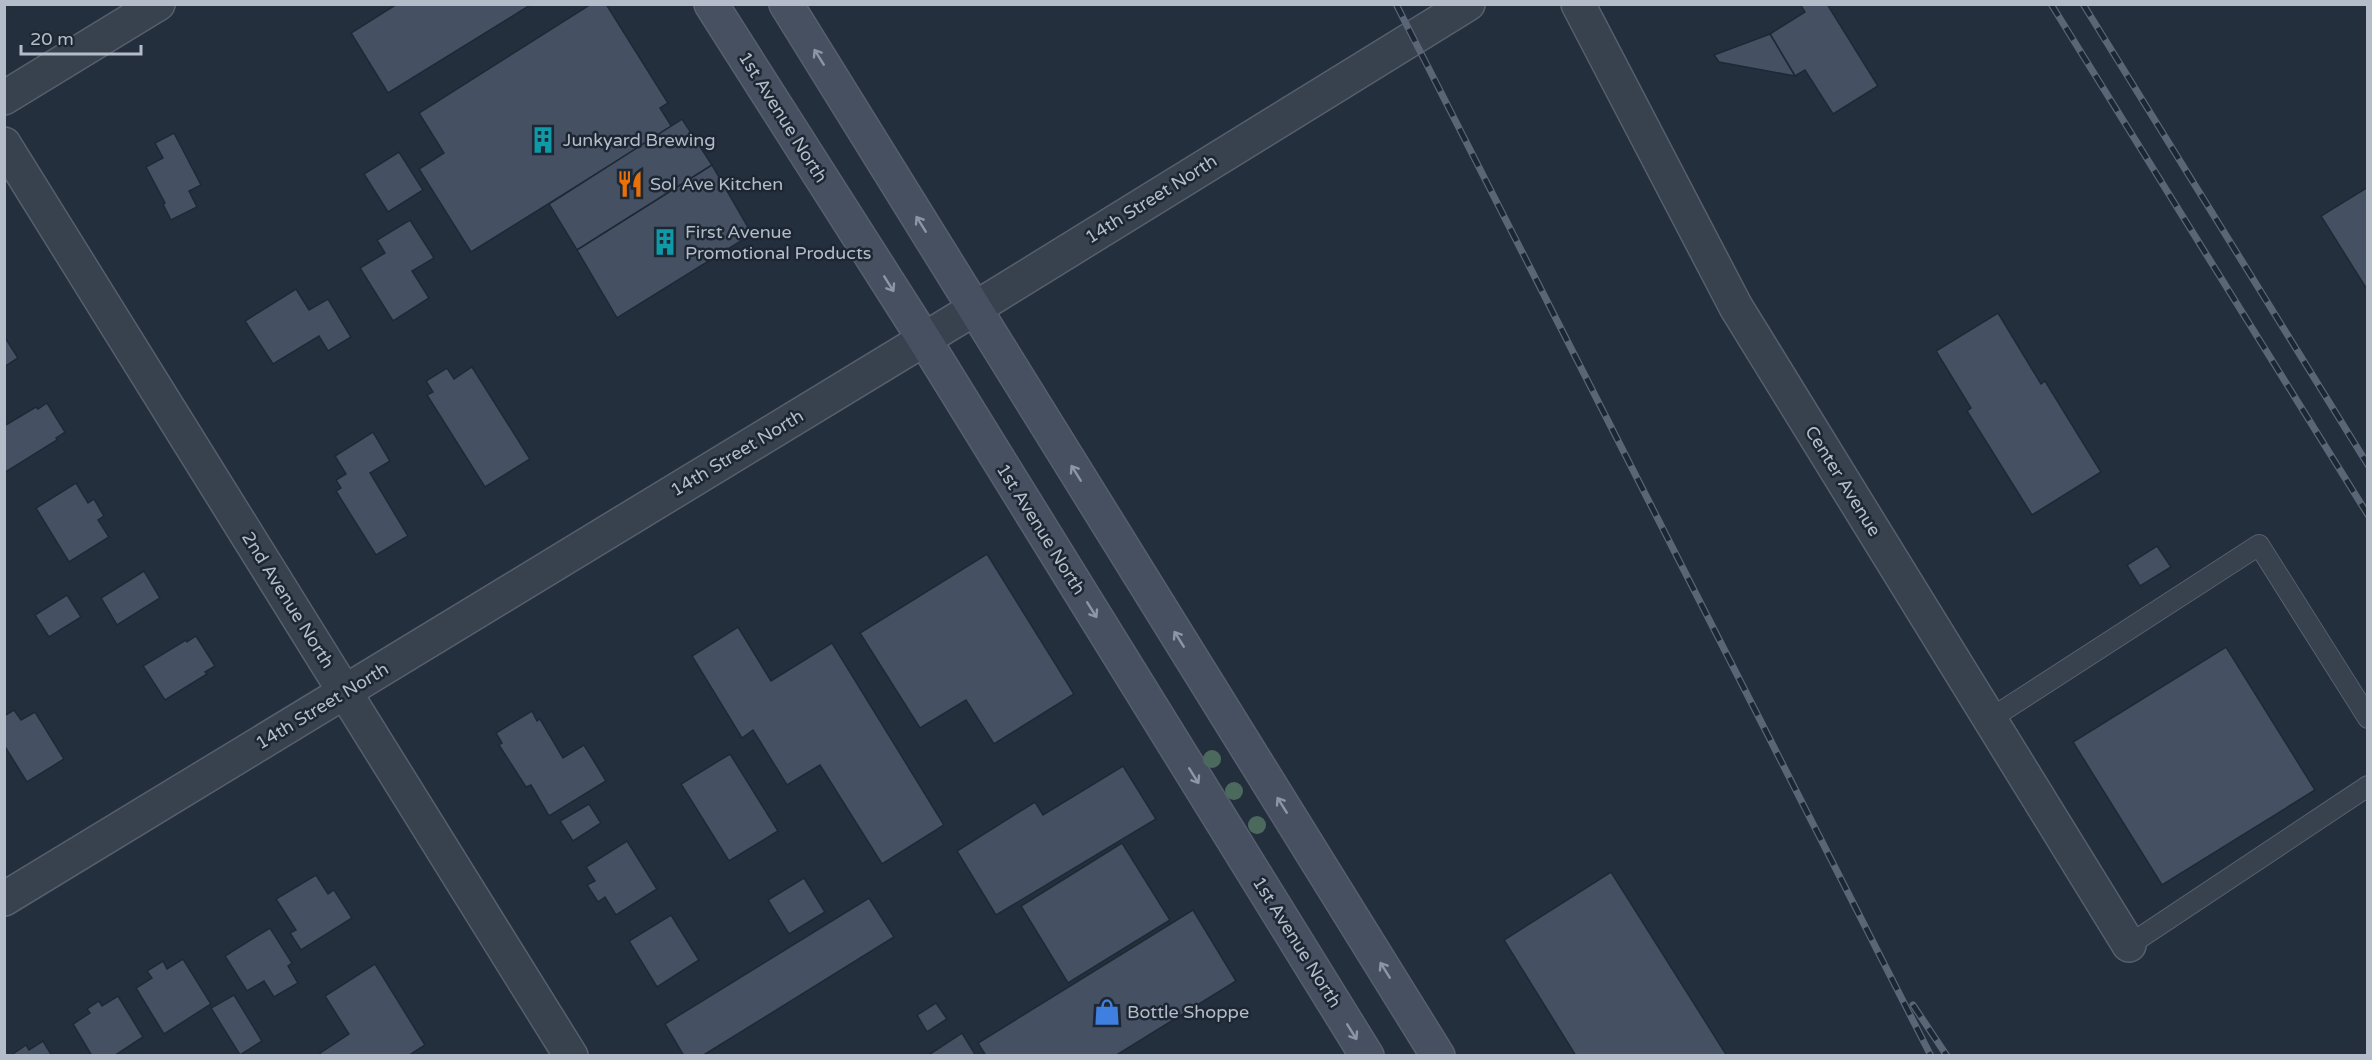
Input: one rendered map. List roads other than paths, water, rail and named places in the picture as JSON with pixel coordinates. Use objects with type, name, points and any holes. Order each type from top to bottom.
[{"type":"main road","name":"1st Avenue North","points":[[711,4],[924,339],[1367,1056]]},
{"type":"main road","points":[[786,4],[1438,1056]]},
{"type":"street","points":[[4,98],[158,4]]},
{"type":"street","name":"14th Street North","points":[[4,899],[974,309],[1468,4]]},
{"type":"street","name":"Center Avenue","points":[[1578,4],[1736,307],[2129,945]]},
{"type":"street","name":"2nd Avenue North","points":[[4,144],[571,1056]]},
{"type":"lane","points":[[1990,719],[2259,545],[2367,718]]},
{"type":"lane","points":[[2129,945],[2367,786]]},
{"type":"railway","points":[[1396,4],[1931,1056]]},
{"type":"railway","points":[[2051,4],[2368,515]]},
{"type":"railway","points":[[2083,4],[2368,465]]},
{"type":"railway","points":[[1913,1005],[1947,1056]]},
{"type":"place","name":"Junkyard Brewing","points":[[543,140]]},
{"type":"place","name":"Sol Ave Kitchen","points":[[630,184]]},
{"type":"place","name":"First Avenue Promotional Products","points":[[665,242]]},
{"type":"place","name":"Bottle Shoppe","points":[[1107,1012]]}]
